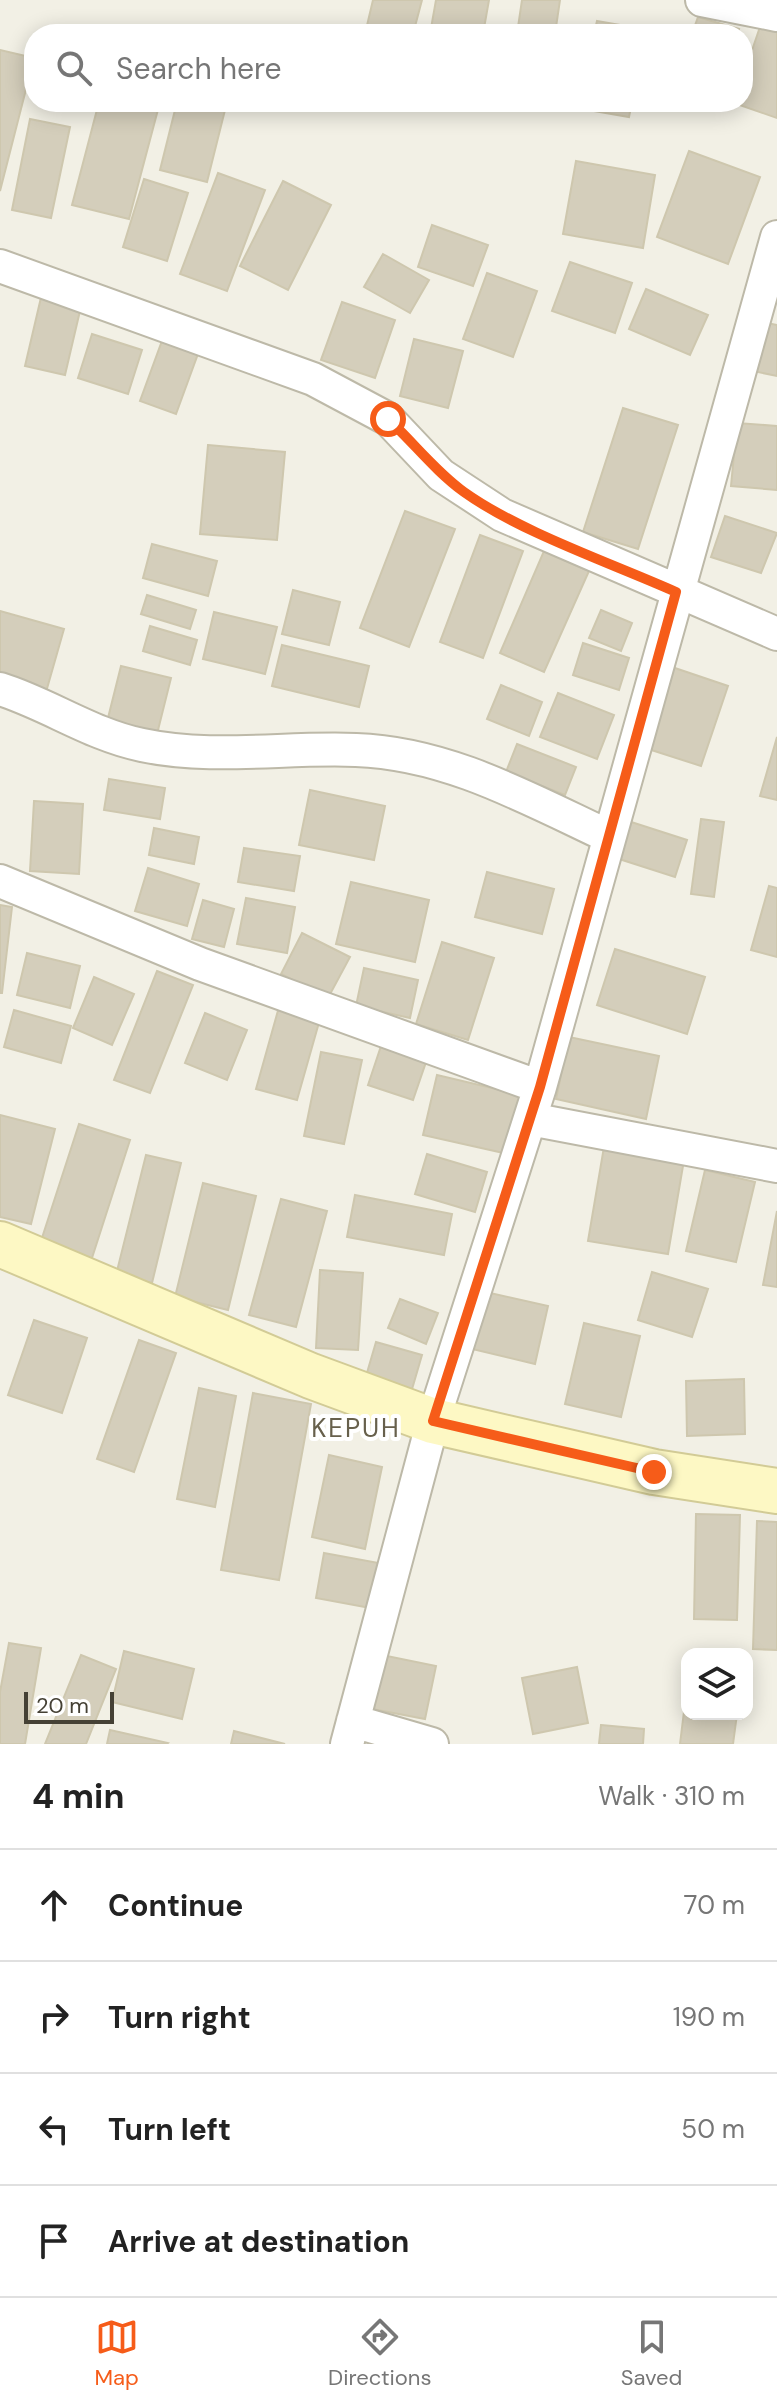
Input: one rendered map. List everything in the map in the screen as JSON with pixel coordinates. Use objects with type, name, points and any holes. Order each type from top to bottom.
[{"type":"street","points":[[702,0],[777,15]]},
{"type":"street","points":[[432,1744],[350,1732],[433,1421],[540,1087],[777,237]]},
{"type":"street","points":[[0,266],[326,385],[388,419],[441,475],[502,515],[777,634]]},
{"type":"street","points":[[0,689],[143,746],[247,752],[356,750],[404,755],[459,768],[608,836]]},
{"type":"street","points":[[0,881],[200,964],[540,1087]]},
{"type":"street","points":[[530,1119],[777,1166]]},
{"type":"street","points":[[0,1244],[311,1376],[433,1421],[654,1472],[777,1491]]},
{"type":"building","points":[[373,0],[422,0],[416,24],[367,24]]},
{"type":"building","points":[[436,0],[489,0],[485,24],[432,24]]},
{"type":"building","points":[[522,0],[560,0],[556,24],[518,24]]},
{"type":"building","points":[[698,17],[722,24],[696,24]]},
{"type":"building","points":[[762,21],[777,26],[777,118],[753,110],[753,48]]},
{"type":"building","points":[[0,50],[24,56],[24,97],[0,191]]},
{"type":"building","points":[[96,112],[157,112],[129,219],[72,205]]},
{"type":"building","points":[[174,112],[224,112],[207,182],[160,170]]},
{"type":"building","points":[[600,112],[630,112],[629,117]]},
{"type":"building","points":[[30,119],[70,127],[51,218],[12,210]]},
{"type":"building","points":[[689,151],[760,177],[728,264],[657,237]]},
{"type":"building","points":[[576,161],[655,175],[643,248],[563,234]]},
{"type":"building","points":[[218,173],[265,190],[227,291],[180,274]]},
{"type":"building","points":[[144,179],[188,193],[167,261],[123,247]]},
{"type":"building","points":[[283,181],[331,205],[288,290],[240,266]]},
{"type":"building","points":[[432,225],[488,245],[473,286],[418,267]]},
{"type":"building","points":[[383,254],[429,280],[410,313],[364,287]]},
{"type":"building","points":[[570,262],[632,283],[615,333],[552,311]]},
{"type":"building","points":[[487,273],[537,291],[513,357],[463,339]]},
{"type":"building","points":[[43,289],[83,298],[65,375],[25,366]]},
{"type":"building","points":[[646,289],[708,315],[690,355],[629,329]]},
{"type":"building","points":[[342,302],[395,320],[375,378],[321,360]]},
{"type":"building","points":[[762,322],[777,325],[777,376],[753,371]]},
{"type":"building","points":[[92,334],[142,350],[128,394],[78,378]]},
{"type":"building","points":[[163,338],[199,351],[176,414],[140,401]]},
{"type":"building","points":[[414,339],[463,351],[448,408],[400,396]]},
{"type":"building","points":[[623,408],[678,425],[638,549],[583,532]]},
{"type":"building","points":[[737,423],[777,426],[777,490],[731,486]]},
{"type":"building","points":[[208,445],[285,452],[277,540],[200,534]]},
{"type":"building","points":[[405,511],[455,529],[409,647],[360,628]]},
{"type":"building","points":[[725,516],[777,533],[761,573],[711,557]]},
{"type":"building","points":[[480,535],[523,551],[483,658],[440,642]]},
{"type":"building","points":[[152,544],[217,561],[208,596],[143,578]]},
{"type":"building","points":[[544,551],[589,571],[544,672],[500,653]]},
{"type":"building","points":[[293,590],[340,602],[329,645],[282,634]]},
{"type":"building","points":[[147,595],[196,610],[190,629],[141,614]]},
{"type":"building","points":[[601,610],[632,623],[621,651],[589,638]]},
{"type":"building","points":[[0,611],[64,629],[46,692],[0,679]]},
{"type":"building","points":[[214,612],[277,627],[265,674],[203,659]]},
{"type":"building","points":[[150,626],[197,640],[190,665],[143,651]]},
{"type":"building","points":[[583,643],[629,658],[619,690],[573,675]]},
{"type":"building","points":[[282,645],[369,666],[359,707],[272,686]]},
{"type":"building","points":[[666,665],[728,686],[701,766],[639,746]]},
{"type":"building","points":[[121,666],[171,678],[155,742],[105,730]]},
{"type":"building","points":[[501,685],[542,702],[529,736],[487,719]]},
{"type":"building","points":[[558,693],[614,715],[597,759],[540,737]]},
{"type":"building","points":[[777,737],[777,800],[760,796]]},
{"type":"building","points":[[517,744],[576,767],[565,795],[506,772]]},
{"type":"building","points":[[109,779],[165,788],[160,819],[104,810]]},
{"type":"building","points":[[310,790],[385,806],[374,860],[299,845]]},
{"type":"building","points":[[34,801],[83,804],[79,874],[30,871]]},
{"type":"building","points":[[701,819],[724,822],[714,897],[691,894]]},
{"type":"building","points":[[625,820],[687,840],[675,877],[613,857]]},
{"type":"building","points":[[154,828],[199,837],[194,864],[149,855]]},
{"type":"building","points":[[244,848],[300,856],[294,891],[238,882]]},
{"type":"building","points":[[148,868],[199,884],[187,926],[135,911]]},
{"type":"building","points":[[487,872],[554,889],[542,934],[475,917]]},
{"type":"building","points":[[351,882],[429,900],[415,962],[336,944]]},
{"type":"building","points":[[769,886],[777,888],[777,957],[751,950]]},
{"type":"building","points":[[246,898],[295,907],[287,953],[237,944]]},
{"type":"building","points":[[203,900],[234,909],[224,947],[192,939]]},
{"type":"building","points":[[0,905],[12,907],[2,993],[0,993]]},
{"type":"building","points":[[302,933],[350,957],[328,998],[281,974]]},
{"type":"building","points":[[442,942],[494,958],[468,1040],[416,1024]]},
{"type":"building","points":[[615,949],[705,977],[687,1034],[597,1005]]},
{"type":"building","points":[[27,953],[80,966],[70,1008],[17,995]]},
{"type":"building","points":[[364,968],[418,980],[410,1018],[356,1006]]},
{"type":"building","points":[[157,971],[193,985],[150,1093],[114,1080]]},
{"type":"building","points":[[94,977],[134,994],[112,1045],[73,1028]]},
{"type":"building","points":[[279,1007],[320,1019],[297,1100],[256,1089]]},
{"type":"building","points":[[14,1010],[71,1026],[61,1063],[4,1047]]},
{"type":"building","points":[[205,1013],[247,1030],[227,1080],[185,1063]]},
{"type":"building","points":[[569,1037],[659,1056],[646,1119],[556,1099]]},
{"type":"building","points":[[381,1046],[426,1062],[413,1100],[368,1085]]},
{"type":"building","points":[[321,1052],[362,1060],[344,1144],[304,1136]]},
{"type":"building","points":[[437,1075],[522,1095],[508,1154],[423,1135]]},
{"type":"building","points":[[0,1115],[55,1129],[31,1224],[0,1217]]},
{"type":"building","points":[[79,1124],[130,1140],[91,1261],[40,1244]]},
{"type":"building","points":[[604,1147],[684,1160],[668,1254],[588,1241]]},
{"type":"building","points":[[427,1154],[487,1172],[475,1212],[415,1194]]},
{"type":"building","points":[[146,1155],[181,1163],[152,1283],[116,1275]]},
{"type":"building","points":[[705,1170],[755,1182],[736,1262],[686,1251]]},
{"type":"building","points":[[203,1183],[256,1196],[228,1310],[175,1297]]},
{"type":"building","points":[[355,1195],[452,1214],[444,1255],[347,1237]]},
{"type":"building","points":[[281,1199],[327,1211],[296,1327],[249,1315]]},
{"type":"building","points":[[777,1211],[777,1287],[763,1285]]},
{"type":"building","points":[[320,1270],[363,1273],[358,1350],[316,1348]]},
{"type":"building","points":[[652,1272],[708,1289],[692,1337],[638,1320]]},
{"type":"building","points":[[477,1290],[548,1306],[535,1364],[464,1347]]},
{"type":"building","points":[[400,1299],[438,1313],[426,1344],[388,1328]]},
{"type":"building","points":[[34,1320],[87,1338],[62,1413],[8,1395]]},
{"type":"building","points":[[584,1323],[640,1336],[621,1417],[565,1404]]},
{"type":"building","points":[[139,1340],[176,1353],[134,1472],[97,1459]]},
{"type":"building","points":[[376,1342],[422,1355],[410,1396],[364,1383]]},
{"type":"building","points":[[744,1379],[745,1434],[687,1436],[686,1381]]},
{"type":"building","points":[[199,1388],[236,1396],[215,1507],[177,1499]]},
{"type":"building","points":[[253,1393],[311,1404],[279,1580],[221,1570]]},
{"type":"building","points":[[329,1455],[382,1467],[365,1549],[312,1537]]},
{"type":"building","points":[[696,1514],[740,1515],[737,1620],[694,1619]]},
{"type":"building","points":[[757,1521],[777,1522],[777,1650],[753,1649]]},
{"type":"building","points":[[324,1553],[384,1564],[376,1609],[316,1598]]},
{"type":"building","points":[[9,1643],[41,1648],[25,1744],[0,1744],[0,1692]]},
{"type":"building","points":[[124,1651],[194,1669],[182,1719],[112,1702]]},
{"type":"building","points":[[377,1654],[436,1666],[425,1719],[367,1708]]},
{"type":"building","points":[[81,1655],[116,1669],[86,1744],[45,1744]]},
{"type":"building","points":[[577,1667],[588,1723],[533,1734],[522,1678]]},
{"type":"building","points":[[683,1720],[736,1720],[733,1744],[680,1744]]},
{"type":"building","points":[[601,1725],[644,1729],[643,1744],[599,1744]]},
{"type":"building","points":[[110,1730],[168,1743],[107,1744]]},
{"type":"building","points":[[234,1731],[285,1744],[231,1744]]},
{"type":"district","name":"KEPUH","points":[[356,1428]]},
{"type":"route","points":[[388,419],[441,475],[467,494],[502,515],[676,592],[540,1087],[433,1421],[654,1472]]}]
